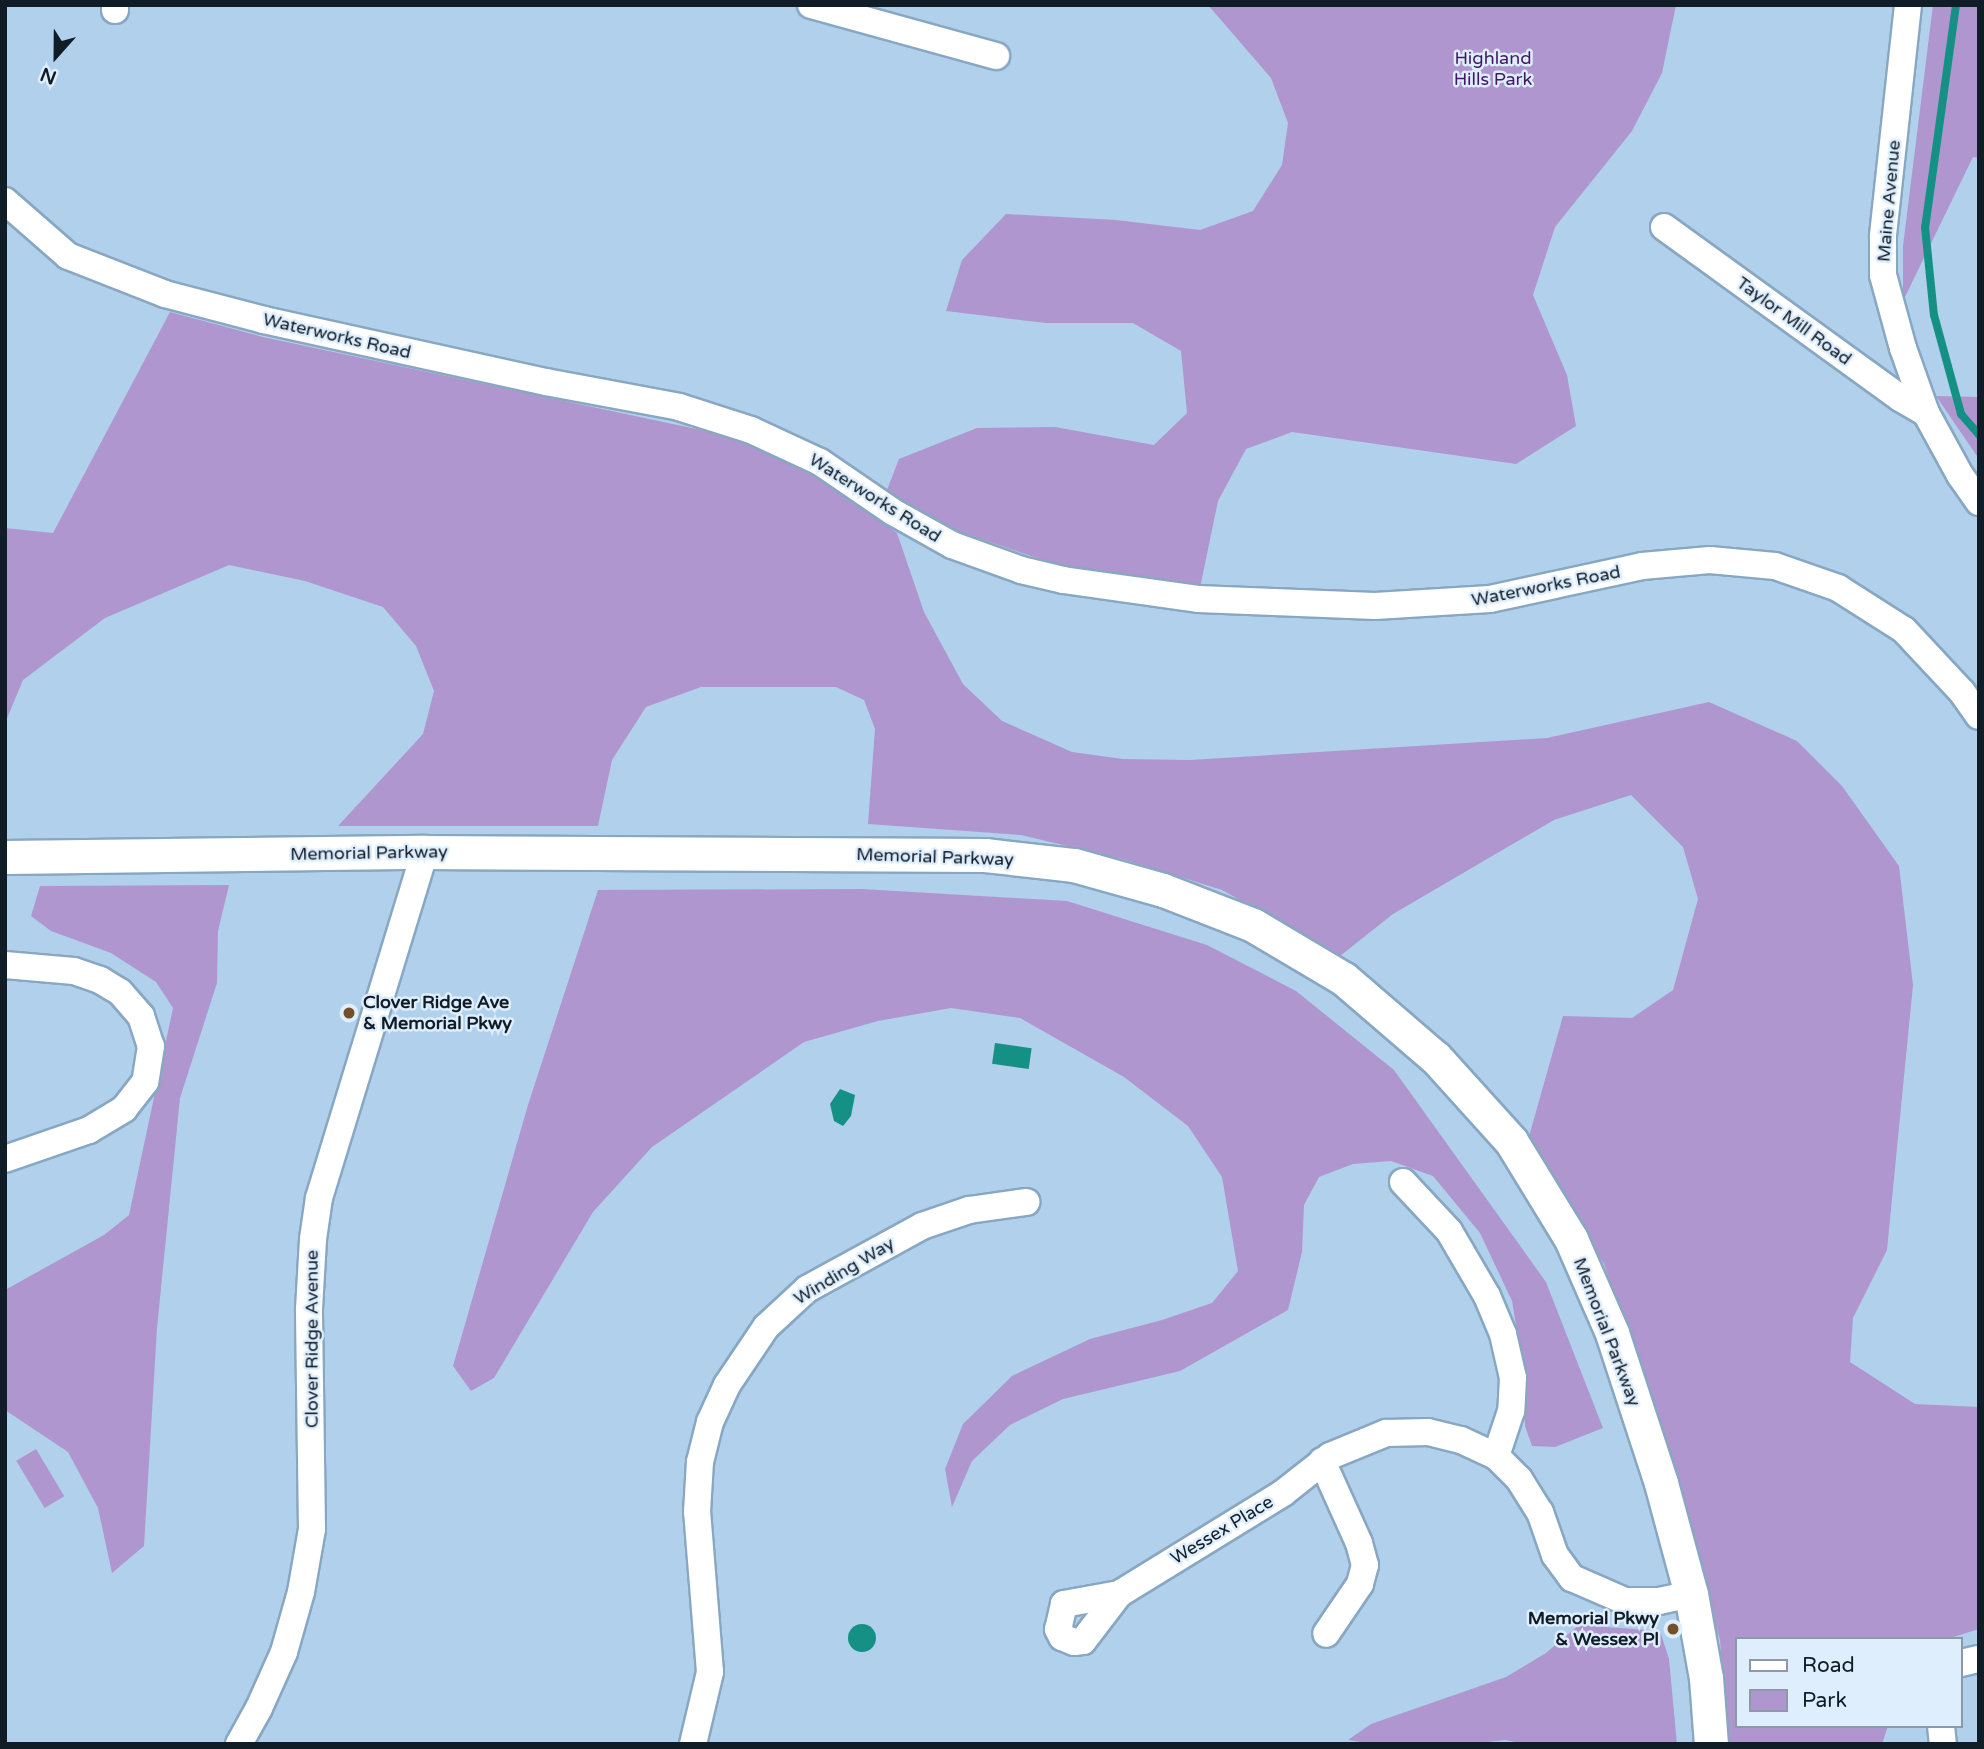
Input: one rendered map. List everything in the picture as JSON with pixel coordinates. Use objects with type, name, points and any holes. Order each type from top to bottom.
[{"type":"main road","name":"Memorial Parkway","points":[[5,857],[425,852],[985,855],[1074,865],[1163,890],[1253,925],[1344,979],[1436,1058],[1511,1141],[1571,1239],[1612,1334],[1661,1483],[1691,1594],[1706,1678],[1711,1744]]},
{"type":"street","points":[[811,5],[996,56]]},
{"type":"street","name":"Maine Avenue","points":[[1908,5],[1883,237],[1883,275],[1926,413],[1959,475],[1979,502]]},
{"type":"street","name":"Waterworks Road","points":[[5,201],[68,256],[164,294],[264,320],[679,408],[751,430],[820,462],[892,512],[952,545],[1021,570],[1063,580],[1198,599],[1375,606],[1490,599],[1642,566],[1710,559],[1775,566],[1838,588],[1904,630],[1962,692],[1979,716]]},
{"type":"street","name":"Taylor Mill Road","points":[[1664,227],[1900,398],[1926,413]]},
{"type":"street","name":"Clover Ridge Avenue","points":[[239,1744],[259,1709],[284,1652],[301,1592],[312,1530],[309,1309],[319,1198],[425,852]]},
{"type":"street","points":[[5,965],[74,971],[100,980],[120,992],[141,1016],[150,1046],[145,1082],[124,1109],[89,1130],[5,1159]]},
{"type":"street","points":[[1403,1182],[1449,1231],[1487,1296],[1503,1334],[1513,1378],[1511,1410],[1496,1456]]},
{"type":"street","name":"Winding Way","points":[[692,1744],[710,1672],[698,1512],[701,1462],[710,1422],[727,1385],[766,1327],[807,1289],[922,1226],[969,1210],[1026,1202]]},
{"type":"street","name":"Wessex Place","points":[[1119,1594],[1283,1493],[1322,1461],[1386,1433],[1418,1432],[1461,1440],[1496,1456],[1519,1479],[1540,1512],[1555,1555],[1572,1578],[1625,1601],[1659,1601],[1691,1594]]},
{"type":"street","points":[[1322,1461],[1359,1543],[1365,1565],[1360,1584],[1326,1634]]},
{"type":"green space","name":"Highland Hills Park","points":[[1208,5],[1676,5],[1662,73],[1632,131],[1555,227],[1533,295],[1567,375],[1576,426],[1516,464],[1292,432],[1246,449],[1218,501],[1200,588],[1052,563],[942,526],[885,495],[899,459],[977,428],[1055,427],[1154,445],[1187,413],[1181,351],[1133,323],[1046,323],[946,311],[962,260],[1006,214],[1116,220],[1200,230],[1253,211],[1282,165],[1288,123],[1271,78]]},
{"type":"green space","points":[[1933,5],[1979,5],[1979,158],[1973,157],[1903,301],[1903,246]]},
{"type":"green space","points":[[170,312],[263,337],[748,440],[833,486],[897,533],[924,612],[963,684],[1002,721],[1072,752],[1123,759],[1190,760],[1547,738],[1709,702],[1797,741],[1842,786],[1899,866],[1913,985],[1887,1250],[1853,1318],[1850,1362],[1915,1404],[1979,1407],[1979,1629],[1953,1637],[1736,1637],[1736,1728],[1887,1728],[1882,1744],[1728,1744],[1720,1640],[1642,1373],[1604,1264],[1528,1140],[1563,1016],[1632,1018],[1673,990],[1698,899],[1683,847],[1631,795],[1554,820],[1393,914],[1340,956],[1222,890],[1126,860],[1021,835],[868,824],[875,729],[864,700],[836,687],[701,687],[646,707],[612,760],[598,826],[338,826],[423,734],[434,691],[416,646],[383,607],[305,581],[229,565],[105,618],[23,680],[5,723],[5,528],[53,533]]},
{"type":"green space","points":[[1936,396],[1979,397],[1979,459]]},
{"type":"green space","points":[[229,885],[218,931],[217,983],[180,1098],[157,1328],[144,1546],[112,1573],[98,1508],[68,1452],[5,1410],[5,1290],[104,1235],[129,1215],[173,1008],[156,982],[111,953],[51,931],[31,916],[40,886]]},
{"type":"green space","points":[[862,889],[1067,901],[1207,945],[1296,991],[1394,1070],[1546,1282],[1603,1428],[1555,1447],[1532,1446],[1525,1426],[1524,1373],[1512,1301],[1480,1233],[1433,1176],[1391,1161],[1353,1164],[1319,1177],[1304,1205],[1302,1252],[1288,1310],[1180,1371],[1063,1399],[1010,1425],[972,1461],[952,1507],[945,1469],[963,1424],[1012,1376],[1090,1339],[1162,1320],[1212,1303],[1238,1271],[1222,1177],[1188,1126],[1124,1077],[1020,1018],[951,1008],[878,1021],[804,1042],[652,1147],[593,1212],[494,1378],[471,1391],[453,1366],[528,1105],[598,890]]},
{"type":"green space","points":[[36,1449],[64,1496],[45,1508],[16,1461]]},
{"type":"green space","points":[[1579,1625],[1660,1631],[1669,1659],[1677,1744],[1525,1744],[1505,1740],[1469,1744],[1374,1744],[1348,1740],[1371,1724],[1506,1677],[1546,1653]]},
{"type":"shaded area","points":[[995,1043],[1032,1048],[1029,1069],[992,1064]]},
{"type":"shaded area","points":[[840,1089],[855,1095],[851,1116],[843,1126],[834,1121],[830,1104]]},
{"type":"shaded area","points":[[862,1624],[872,1628],[876,1638],[872,1648],[862,1652],[852,1648],[848,1638],[852,1628]]},
{"type":"waterway","points":[[1956,5],[1925,227],[1934,315],[1961,414],[1979,435]]},
{"type":"place","name":"Clover Ridge Ave & Memorial Pkwy","points":[[349,1013]]},
{"type":"place","name":"Memorial Pkwy & Wessex Pl","points":[[1673,1629]]}]
